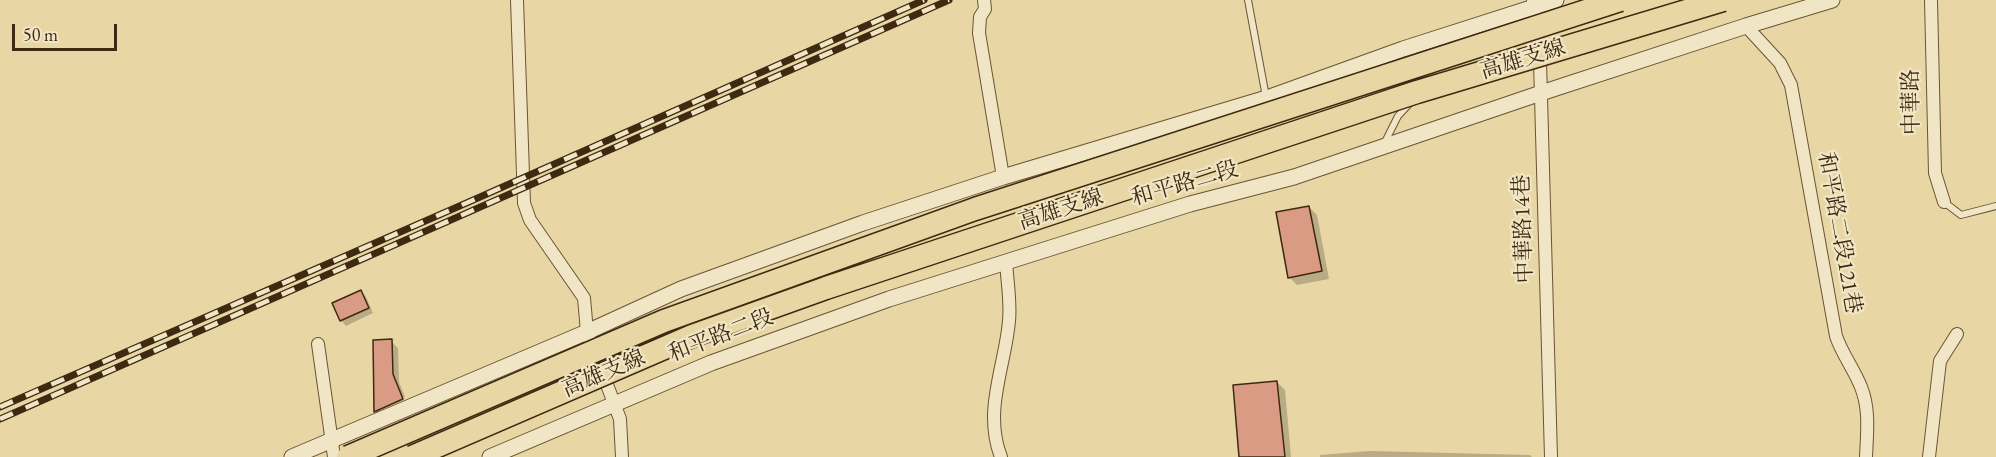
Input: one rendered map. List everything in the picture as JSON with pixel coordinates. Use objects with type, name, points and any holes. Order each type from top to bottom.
[{"type":"highway","name":"高雄支線","points":[[348,457],[664,321],[975,209],[1620,0]]},
{"type":"highway","name":"高雄支線","points":[[412,457],[692,336],[826,288],[1417,92],[1723,0]]},
{"type":"street","points":[[517,0],[524,203],[535,228],[584,298],[587,332],[620,419],[622,457]]},
{"type":"street","points":[[984,0],[986,9],[980,17],[979,33],[1003,177]]},
{"type":"street","points":[[292,457],[587,332],[681,289],[862,223],[1003,177],[1267,98],[1533,4],[1556,0]]},
{"type":"street","name":"和平路二段","points":[[489,457],[614,403],[770,340],[1006,261],[1190,204],[1294,177],[1541,93],[1832,0]]},
{"type":"street","name":"中華路","points":[[1931,0],[1935,173],[1944,202]]},
{"type":"street","name":"中華路14巷","points":[[1533,4],[1540,61],[1551,457]]},
{"type":"street","name":"和平路二段121巷","points":[[1746,26],[1780,63],[1791,85],[1836,336],[1865,399],[1868,417],[1866,457]]},
{"type":"street","points":[[1000,457],[993,428],[999,374],[1010,322],[1006,261]]},
{"type":"street","points":[[1929,457],[1940,361],[1958,334]]},
{"type":"street","points":[[318,344],[334,457]]},
{"type":"lane","points":[[1248,0],[1267,98]]},
{"type":"lane","points":[[1384,146],[1398,116],[1412,102],[1463,78],[1540,61]]},
{"type":"lane","points":[[1944,202],[1961,215],[1996,206]]},
{"type":"building","points":[[1309,206],[1322,271],[1288,278],[1276,212]]},
{"type":"building","points":[[361,290],[369,308],[340,321],[332,303]]},
{"type":"building","points":[[392,339],[393,374],[403,399],[374,412],[373,340]]},
{"type":"building","points":[[1277,381],[1285,457],[1239,457],[1233,385]]},
{"type":"railway","points":[[0,407],[924,0]]},
{"type":"railway","points":[[0,419],[949,0]]}]
